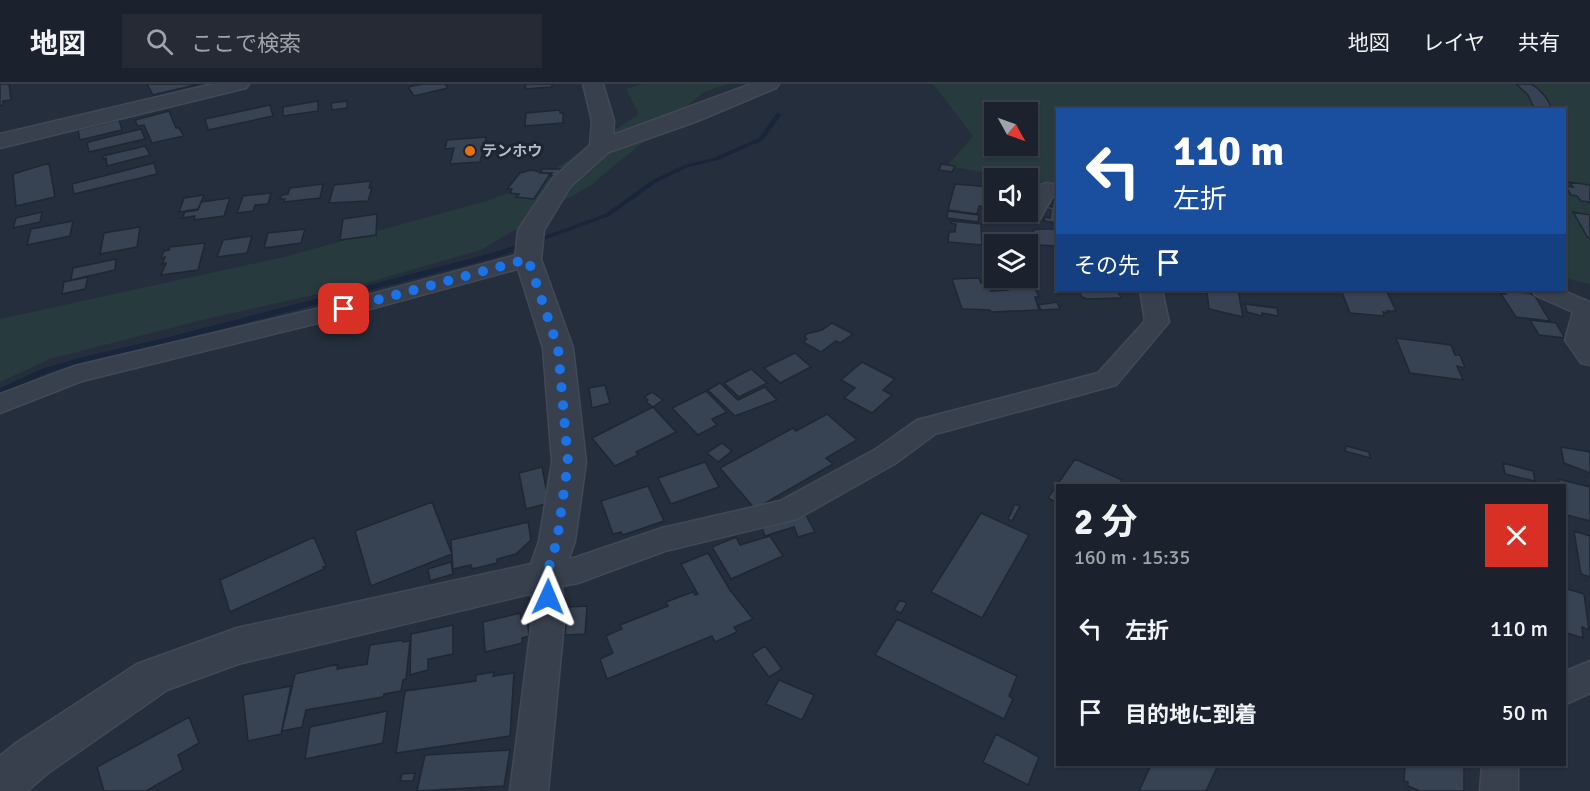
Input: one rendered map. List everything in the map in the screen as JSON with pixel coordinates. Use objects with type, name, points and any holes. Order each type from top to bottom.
[{"type":"street","points":[[0,141],[239,84]]},
{"type":"street","points":[[593,84],[603,121],[601,147]]},
{"type":"street","points":[[529,791],[549,612],[546,576],[557,541],[568,462],[558,348],[530,244],[561,183],[601,147],[687,117],[769,84]]},
{"type":"street","points":[[1038,205],[1047,189],[1056,191]]},
{"type":"street","points":[[0,404],[75,374],[322,315],[530,244]]},
{"type":"street","points":[[0,785],[32,758],[152,677],[237,646],[578,570],[662,540],[787,511],[886,456],[926,427],[1107,380],[1157,322],[1151,291]]},
{"type":"street","points":[[1545,291],[1588,310],[1577,340],[1590,357]]},
{"type":"street","points":[[1566,688],[1590,676]]},
{"type":"street","points":[[1500,766],[1500,791]]},
{"type":"shaded area","points":[[642,84],[727,84],[704,92],[591,185],[481,250],[359,285],[206,319],[50,359],[0,382],[0,319],[284,257],[489,200],[530,185],[639,114],[626,89]]},
{"type":"shaded area","points":[[933,84],[1590,84],[1590,284],[1566,278],[1566,108],[1056,108],[1056,185],[1038,182],[1038,168],[984,168],[984,172],[947,166],[973,136]]},
{"type":"building","points":[[0,84],[9,84],[11,100],[3,101],[3,105],[0,106]]},
{"type":"building","points":[[147,84],[199,84],[153,95]]},
{"type":"building","points":[[422,84],[445,84],[448,88],[414,96],[408,87]]},
{"type":"building","points":[[525,84],[553,84],[551,87],[526,89]]},
{"type":"building","points":[[1516,84],[1531,84],[1536,87],[1552,108],[1534,108],[1528,95]]},
{"type":"building","points":[[318,101],[318,111],[283,116],[283,107]]},
{"type":"building","points":[[347,101],[347,108],[332,110],[331,103]]},
{"type":"building","points":[[270,105],[273,116],[208,130],[205,119]]},
{"type":"building","points":[[560,110],[560,113],[563,113],[563,123],[525,126],[526,113]]},
{"type":"building","points":[[169,111],[176,128],[179,128],[184,136],[152,143],[144,125],[138,126],[135,120]]},
{"type":"building","points":[[119,120],[122,130],[80,140],[78,130]]},
{"type":"building","points":[[141,129],[145,139],[89,152],[87,143]]},
{"type":"building","name":"テンホウ","points":[[486,137],[485,142],[489,142],[486,154],[482,154],[480,162],[450,164],[454,148],[445,149],[447,140]]},
{"type":"building","points":[[145,146],[150,155],[107,166],[106,158],[103,159],[103,156]]},
{"type":"building","points":[[49,163],[55,197],[16,206],[13,174]]},
{"type":"building","points":[[154,163],[157,174],[74,194],[72,184]]},
{"type":"building","points":[[941,164],[955,166],[952,172],[939,170]]},
{"type":"building","points":[[542,169],[561,169],[557,176],[550,176],[552,173],[540,173]]},
{"type":"building","points":[[531,170],[550,174],[534,199],[516,197],[519,194],[510,193],[512,189],[507,189],[520,173]]},
{"type":"building","points":[[371,181],[369,188],[372,188],[368,201],[329,203],[334,185]]},
{"type":"building","points":[[1569,182],[1590,185],[1590,202],[1581,201],[1577,196],[1571,195],[1566,186],[1573,187]]},
{"type":"building","points":[[323,184],[320,198],[284,202],[285,199],[280,199],[282,195],[288,194],[290,188]]},
{"type":"building","points":[[955,184],[984,186],[984,207],[979,206],[977,214],[948,210]]},
{"type":"building","points":[[271,193],[268,204],[255,205],[253,211],[237,213],[243,196]]},
{"type":"building","points":[[204,195],[198,209],[179,212],[184,198]]},
{"type":"building","points":[[230,198],[224,216],[194,220],[195,216],[182,218],[185,212],[198,210],[201,202]]},
{"type":"building","points":[[1053,200],[1056,200],[1056,223],[1044,221],[1045,217],[1050,218],[1051,210],[1047,209],[1048,206],[1052,207]]},
{"type":"building","points":[[948,211],[979,215],[978,222],[947,218]]},
{"type":"building","points":[[42,212],[40,222],[13,228],[16,218]]},
{"type":"building","points":[[1573,212],[1590,215],[1590,239],[1588,238]]},
{"type":"building","points":[[377,214],[376,235],[340,240],[343,219]]},
{"type":"building","points":[[73,221],[70,236],[27,245],[31,229]]},
{"type":"building","points":[[952,221],[981,224],[982,245],[948,242],[949,232],[955,232],[956,224],[951,223]]},
{"type":"building","points":[[140,227],[137,247],[100,254],[104,233]]},
{"type":"building","points":[[305,229],[301,243],[264,248],[268,233]]},
{"type":"building","points":[[1056,229],[1056,246],[1038,245],[1038,234],[1034,234],[1033,230]]},
{"type":"building","points":[[252,236],[247,253],[217,257],[223,240]]},
{"type":"building","points":[[205,243],[198,270],[161,275],[166,263],[162,264],[165,257],[161,258],[164,251],[169,250],[170,247]]},
{"type":"building","points":[[116,259],[115,270],[71,280],[73,268]]},
{"type":"building","points":[[88,277],[85,289],[62,294],[64,282]]},
{"type":"building","points":[[979,278],[981,283],[984,283],[984,288],[990,288],[991,291],[1008,290],[1007,288],[1035,288],[1039,297],[1035,297],[1039,310],[991,312],[990,310],[962,309],[952,279]]},
{"type":"building","points":[[1079,291],[1117,291],[1122,298],[1087,299],[1082,297]]},
{"type":"building","points":[[1238,291],[1243,317],[1209,309],[1207,293],[1202,292]]},
{"type":"building","points":[[1341,291],[1386,291],[1396,311],[1383,312],[1384,316],[1350,313]]},
{"type":"building","points":[[1504,291],[1529,293],[1535,296],[1550,321],[1516,317],[1501,294],[1506,294]]},
{"type":"building","points":[[1057,302],[1060,309],[1041,310],[1038,305]]},
{"type":"building","points":[[1245,304],[1277,308],[1278,316],[1262,313],[1262,316],[1247,312]]},
{"type":"building","points":[[1530,320],[1556,323],[1565,338],[1539,335]]},
{"type":"building","points":[[832,323],[853,334],[840,343],[836,341],[821,352],[803,342],[807,339],[806,334],[822,330]]},
{"type":"building","points":[[1396,338],[1451,345],[1455,355],[1460,355],[1465,368],[1457,366],[1463,380],[1410,373]]},
{"type":"building","points":[[795,353],[811,367],[780,383],[764,368]]},
{"type":"building","points":[[862,362],[895,379],[883,390],[892,395],[872,413],[844,398],[855,388],[841,380]]},
{"type":"building","points":[[751,369],[767,383],[739,397],[724,383]]},
{"type":"building","points":[[720,383],[738,400],[765,387],[777,400],[735,416],[708,390]]},
{"type":"building","points":[[605,385],[610,403],[592,408],[589,388]]},
{"type":"building","points":[[706,391],[727,412],[712,419],[717,425],[698,435],[672,408]]},
{"type":"building","points":[[652,392],[663,400],[653,407],[646,402],[648,400],[644,397]]},
{"type":"building","points":[[653,407],[676,432],[636,452],[638,455],[615,466],[592,438]]},
{"type":"building","points":[[827,414],[857,440],[826,458],[833,464],[755,509],[720,468],[793,428],[796,431]]},
{"type":"building","points":[[722,443],[732,451],[718,462],[707,453]]},
{"type":"building","points":[[1346,446],[1369,452],[1370,458],[1345,451]]},
{"type":"building","points":[[1561,447],[1590,452],[1590,473],[1564,463]]},
{"type":"building","points":[[1075,459],[1122,480],[1119,484],[1058,484]]},
{"type":"building","points":[[705,462],[719,487],[671,504],[658,478]]},
{"type":"building","points":[[1503,463],[1533,471],[1535,481],[1505,474]]},
{"type":"building","points":[[542,467],[549,503],[526,509],[519,473]]},
{"type":"building","points":[[1558,479],[1590,487],[1590,521],[1567,515],[1566,484],[1559,484]]},
{"type":"building","points":[[648,486],[664,521],[623,535],[621,532],[613,534],[601,501]]},
{"type":"building","points":[[1056,486],[1056,502],[1048,498]]},
{"type":"building","points":[[432,502],[452,554],[371,586],[355,531]]},
{"type":"building","points":[[1015,504],[1020,506],[1012,521],[1008,519]]},
{"type":"building","points":[[981,513],[1029,535],[982,618],[931,592]]},
{"type":"building","points":[[806,515],[815,532],[798,537],[794,527],[765,536],[762,528]]},
{"type":"building","points":[[528,522],[531,540],[516,554],[497,559],[497,563],[472,569],[471,565],[453,569],[451,540]]},
{"type":"building","points":[[1574,531],[1590,536],[1590,577],[1581,574]]},
{"type":"building","points":[[770,536],[783,556],[731,579],[712,547],[736,537],[740,545]]},
{"type":"building","points":[[314,537],[326,566],[323,567],[324,569],[230,612],[220,580]]},
{"type":"building","points":[[708,553],[730,590],[753,619],[734,627],[737,632],[715,642],[712,636],[607,679],[600,659],[613,653],[606,636],[622,629],[620,625],[668,606],[666,602],[693,592],[695,595],[698,594],[681,564]]},
{"type":"building","points":[[451,562],[453,574],[430,581],[428,569]]},
{"type":"building","points":[[1566,589],[1584,594],[1589,630],[1582,627],[1583,638],[1566,633]]},
{"type":"building","points":[[900,600],[907,603],[901,613],[894,610]]},
{"type":"building","points":[[587,606],[585,634],[565,635],[568,607]]},
{"type":"building","points":[[520,613],[521,619],[527,617],[529,636],[522,638],[522,643],[485,652],[483,622]]},
{"type":"building","points":[[897,619],[1017,676],[1009,696],[1013,699],[1004,719],[875,655]]},
{"type":"building","points":[[453,625],[453,654],[428,659],[428,670],[410,675],[411,634]]},
{"type":"building","points":[[403,640],[403,642],[410,641],[406,679],[403,680],[401,691],[384,694],[383,697],[306,710],[302,727],[282,731],[295,674],[338,664],[337,669],[367,664],[370,645]]},
{"type":"building","points":[[765,646],[782,669],[769,677],[752,654]]},
{"type":"building","points":[[494,672],[493,676],[514,673],[510,736],[396,753],[405,691],[476,681],[476,675]]},
{"type":"building","points":[[779,680],[814,695],[802,720],[766,704]]},
{"type":"building","points":[[291,686],[281,734],[248,741],[243,695]]},
{"type":"building","points":[[387,711],[383,743],[305,759],[310,727]]},
{"type":"building","points":[[189,717],[199,743],[178,755],[183,770],[146,791],[104,791],[97,767]]},
{"type":"building","points":[[996,734],[1039,757],[1028,785],[983,762]]},
{"type":"building","points":[[510,750],[504,786],[417,791],[425,755]]},
{"type":"building","points":[[1151,766],[1218,766],[1206,791],[1139,791]]},
{"type":"building","points":[[1405,766],[1464,766],[1464,791],[1420,791],[1408,786],[1408,782],[1404,781]]},
{"type":"building","points":[[415,773],[413,781],[400,781],[402,774]]},
{"type":"waterway","points":[[0,391],[45,371],[82,360],[173,339],[495,255],[561,232],[607,215],[655,181],[686,166],[716,159],[761,139],[778,115]]},
{"type":"place","name":"テンホウ","points":[[470,151]]},
{"type":"route","points":[[344,309],[528,259],[558,348],[568,462],[557,541],[546,576],[548,597]]}]
